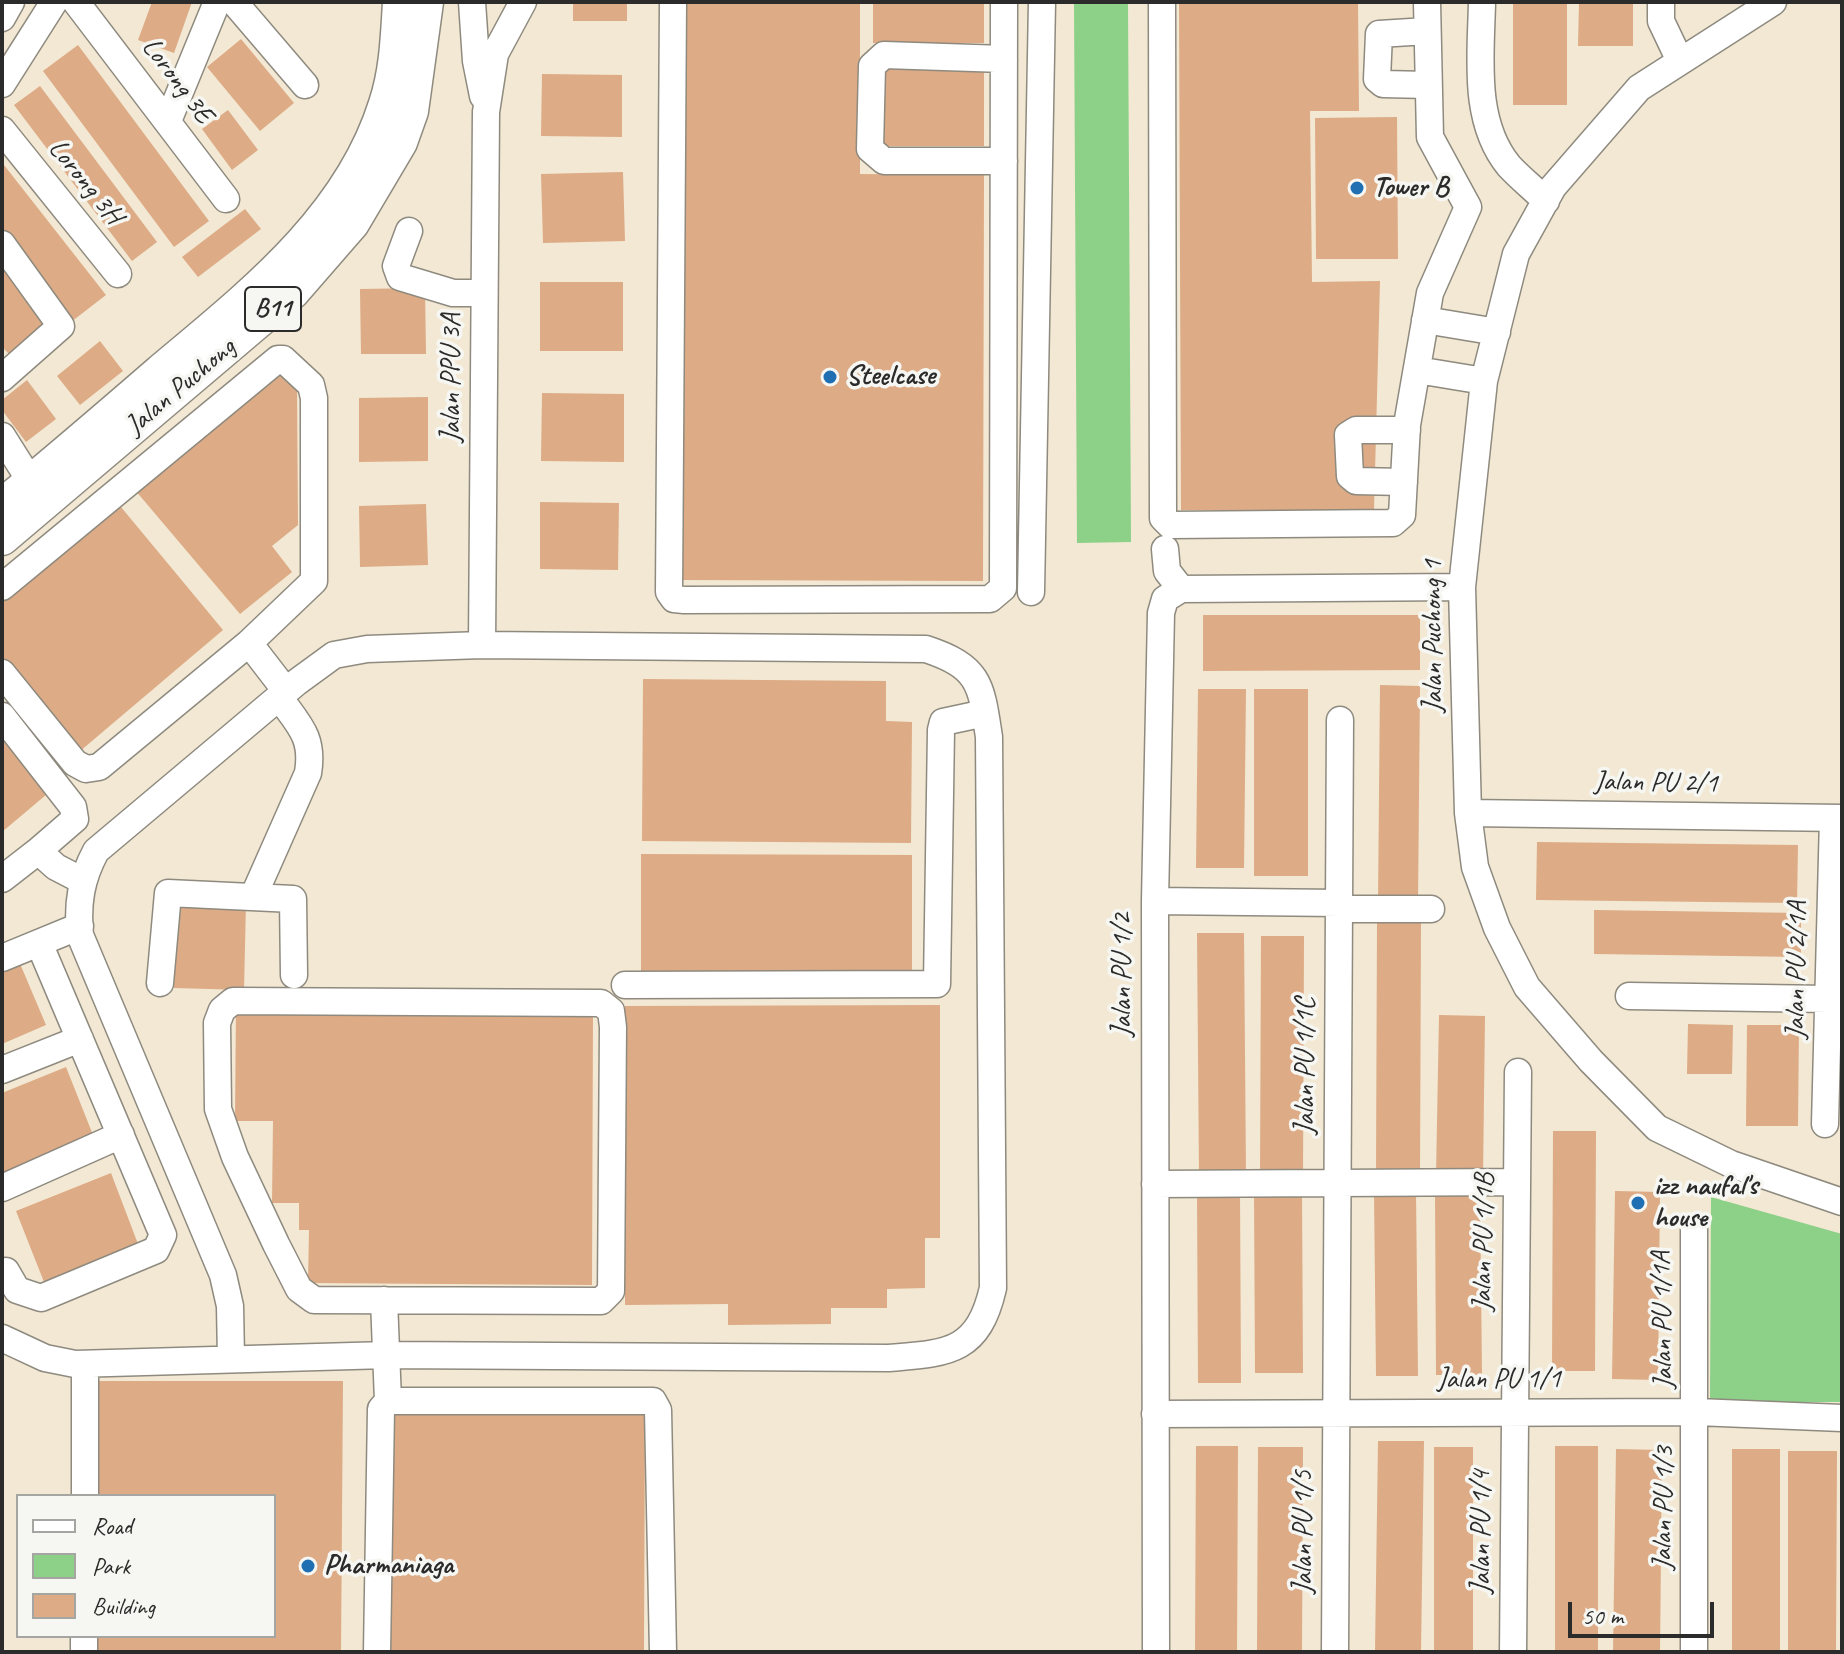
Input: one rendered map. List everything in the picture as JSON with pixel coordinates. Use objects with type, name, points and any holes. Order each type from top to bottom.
[{"type":"main road","name":"Jalan Puchong","points":[[2,506],[232,311],[307,239],[353,174],[386,105],[395,67],[400,2]]},
{"type":"main road","name":"Jalan Puchong","points":[[2,538],[292,292],[352,223],[400,142],[411,111],[426,2]]},
{"type":"street","points":[[2,18],[11,2]]},
{"type":"street","points":[[2,84],[54,2]]},
{"type":"street","name":"Lorong 3E","points":[[76,2],[226,199]]},
{"type":"street","points":[[168,121],[217,2]]},
{"type":"street","points":[[234,2],[305,85]]},
{"type":"street","name":"Jalan PPU 3A","points":[[472,2],[476,61],[486,112]]},
{"type":"street","name":"Jalan PPU 3A","points":[[482,645],[486,112],[495,54],[523,2]]},
{"type":"street","points":[[673,2],[669,592],[674,599],[990,599],[1003,588],[1004,2]]},
{"type":"street","points":[[1031,592],[1042,2]]},
{"type":"street","points":[[1162,2],[1163,518],[1170,525],[1393,523],[1402,515],[1407,430],[1430,293],[1468,207],[1430,137],[1427,2]]},
{"type":"street","points":[[1482,2],[1481,95],[1490,131],[1508,165],[1546,201]]},
{"type":"street","points":[[1661,2],[1661,21],[1680,61]]},
{"type":"street","name":"Jalan Puchong 1","points":[[1773,2],[1639,88],[1553,187],[1516,254],[1484,381],[1462,587],[1468,813],[1475,867],[1497,928],[1527,987],[1591,1061],[1657,1128],[1731,1164],[1842,1202]]},
{"type":"street","points":[[1427,31],[1379,34],[1377,79],[1383,84],[1428,85]]},
{"type":"street","points":[[1004,59],[884,55],[875,60],[872,66],[870,149],[884,161],[1004,161]]},
{"type":"street","name":"Lorong 3H","points":[[2,130],[118,274]]},
{"type":"street","points":[[409,231],[396,266],[400,277],[453,293],[484,293]]},
{"type":"street","points":[[2,244],[61,326],[2,378]]},
{"type":"street","points":[[1425,320],[1497,332]]},
{"type":"street","points":[[2,587],[278,359],[283,359],[311,385],[314,398],[314,581],[249,643],[99,767],[86,769],[75,763],[2,673]]},
{"type":"street","points":[[1417,370],[1484,381]]},
{"type":"street","points":[[1404,482],[1356,481],[1350,476],[1348,435],[1356,430],[1407,430]]},
{"type":"street","points":[[2,436],[31,482]]},
{"type":"street","points":[[1165,549],[1167,571],[1181,589],[1462,587]]},
{"type":"street","name":"Jalan PU 1/2","points":[[1156,1652],[1155,901],[1161,613],[1165,599],[1181,589]]},
{"type":"street","points":[[249,643],[282,694],[307,738],[311,752],[308,773],[254,895]]},
{"type":"street","points":[[2,1338],[45,1358],[85,1364],[387,1355],[889,1358],[929,1355],[954,1348],[975,1335],[993,1288],[989,737],[974,674],[952,658],[926,649],[482,645],[367,649],[334,655],[282,694],[96,851],[83,881],[78,906],[80,926],[99,982],[223,1275],[230,1306],[231,1359]]},
{"type":"street","points":[[625,985],[937,984],[941,730],[943,722],[985,713]]},
{"type":"street","points":[[2,716],[73,807],[75,819],[2,879]]},
{"type":"street","name":"Jalan PU 1/1C","points":[[1336,1413],[1340,720]]},
{"type":"street","name":"Jalan PU 2/1","points":[[1468,813],[1837,818]]},
{"type":"street","name":"Jalan PU 2/1A","points":[[1825,1124],[1837,818]]},
{"type":"street","points":[[38,851],[56,867],[83,881]]},
{"type":"street","points":[[160,983],[168,893],[254,895],[295,901],[294,975]]},
{"type":"street","points":[[1155,901],[1431,909]]},
{"type":"street","points":[[2,958],[80,926]]},
{"type":"street","points":[[6,1271],[17,1290],[41,1298],[156,1250],[163,1235],[39,943]]},
{"type":"street","points":[[1629,996],[1828,999]]},
{"type":"street","points":[[233,1001],[601,1003],[611,1011],[613,1027],[611,1291],[601,1301],[384,1300],[314,1300],[299,1289],[235,1157],[218,1109],[217,1023],[222,1010],[233,1001]]},
{"type":"street","points":[[2,1070],[80,1039]]},
{"type":"street","name":"Jalan PU 1/1B","points":[[1514,1412],[1518,1072]]},
{"type":"street","points":[[2,1188],[121,1135]]},
{"type":"street","points":[[1155,1184],[1517,1182]]},
{"type":"street","name":"Jalan PU 1/1A","points":[[1694,1228],[1697,1412]]},
{"type":"street","points":[[377,1652],[381,1409],[388,1401],[384,1300]]},
{"type":"street","points":[[85,1364],[85,1494]]},
{"type":"street","points":[[388,1401],[653,1401],[658,1410],[663,1652]]},
{"type":"street","name":"Jalan PU 1/4","points":[[1513,1652],[1514,1412]]},
{"type":"street","name":"Jalan PU 1/1","points":[[1155,1414],[1697,1412],[1842,1418]]},
{"type":"street","name":"Jalan PU 1/3","points":[[1694,1652],[1697,1412]]},
{"type":"street","name":"Jalan PU 1/5","points":[[1335,1652],[1336,1413]]},
{"type":"green space","points":[[1074,2],[1128,2],[1131,542],[1077,543]]},
{"type":"green space","points":[[1711,1197],[1842,1234],[1842,1402],[1710,1402]]},
{"type":"building","points":[[152,2],[192,2],[174,53],[138,40]]},
{"type":"building","points":[[573,2],[627,2],[627,21],[573,21]]},
{"type":"building","name":"Steelcase","points":[[677,2],[860,2],[860,174],[984,175],[983,581],[676,580]]},
{"type":"building","points":[[873,2],[984,2],[984,43],[873,43]]},
{"type":"building","points":[[1179,2],[1358,2],[1359,111],[1310,111],[1312,282],[1380,281],[1374,510],[1181,510]]},
{"type":"building","points":[[1513,2],[1567,2],[1567,105],[1513,105]]},
{"type":"building","points":[[1579,2],[1633,2],[1633,46],[1578,46]]},
{"type":"building","points":[[241,39],[294,103],[260,131],[207,67]]},
{"type":"building","points":[[78,45],[209,221],[174,247],[43,71]]},
{"type":"building","points":[[879,64],[984,65],[984,146],[878,146]]},
{"type":"building","points":[[542,74],[622,75],[622,137],[541,136]]},
{"type":"building","points":[[40,86],[157,242],[132,261],[14,105]]},
{"type":"building","points":[[228,110],[258,150],[232,170],[202,129]]},
{"type":"building","name":"Tower B","points":[[1397,117],[1398,259],[1316,259],[1315,118]]},
{"type":"building","points":[[4,165],[106,295],[71,322],[2,234]]},
{"type":"building","points":[[623,172],[625,241],[543,243],[541,174]]},
{"type":"building","points":[[245,209],[261,229],[198,277],[182,257]]},
{"type":"building","points":[[2,264],[48,327],[10,355],[2,347]]},
{"type":"building","points":[[540,282],[623,282],[623,351],[540,351]]},
{"type":"building","points":[[425,288],[426,354],[361,354],[360,289]]},
{"type":"building","points":[[100,341],[123,371],[80,405],[57,376]]},
{"type":"building","points":[[281,367],[297,386],[298,525],[272,546],[292,572],[240,614],[135,490]]},
{"type":"building","points":[[27,380],[56,419],[26,442],[2,410],[2,400]]},
{"type":"building","points":[[542,393],[624,394],[624,462],[541,461]]},
{"type":"building","points":[[428,397],[428,461],[359,462],[359,398]]},
{"type":"building","points":[[116,501],[223,630],[79,752],[2,660],[2,598]]},
{"type":"building","points":[[540,502],[619,503],[618,570],[540,569]]},
{"type":"building","points":[[426,504],[428,565],[360,567],[359,506]]},
{"type":"building","points":[[1203,615],[1420,615],[1420,670],[1203,671]]},
{"type":"building","points":[[643,679],[886,681],[886,721],[912,722],[911,843],[642,841]]},
{"type":"building","points":[[1380,685],[1420,686],[1418,904],[1378,904]]},
{"type":"building","points":[[1198,689],[1246,689],[1244,868],[1196,868]]},
{"type":"building","points":[[1254,689],[1308,689],[1308,876],[1254,876]]},
{"type":"building","points":[[2,724],[53,789],[2,832]]},
{"type":"building","points":[[1537,842],[1798,845],[1797,903],[1536,900]]},
{"type":"building","points":[[641,854],[912,855],[912,978],[641,978]]},
{"type":"building","points":[[176,900],[246,902],[244,990],[174,988]]},
{"type":"building","points":[[1594,910],[1801,913],[1801,957],[1594,954]]},
{"type":"building","points":[[1377,921],[1421,921],[1420,1176],[1376,1176]]},
{"type":"building","points":[[1197,933],[1244,933],[1246,1176],[1199,1176]]},
{"type":"building","points":[[1261,936],[1304,936],[1303,1178],[1260,1178]]},
{"type":"building","points":[[18,959],[46,1025],[2,1044],[2,966]]},
{"type":"building","points":[[940,1005],[940,1238],[925,1238],[925,1288],[887,1289],[887,1308],[831,1308],[831,1324],[728,1325],[728,1304],[625,1305],[625,1006]]},
{"type":"building","points":[[236,1007],[593,1009],[592,1285],[308,1283],[309,1230],[299,1230],[299,1203],[272,1203],[273,1121],[235,1121]]},
{"type":"building","points":[[1439,1015],[1485,1016],[1483,1177],[1436,1176]]},
{"type":"building","points":[[1688,1024],[1733,1025],[1732,1074],[1687,1074]]},
{"type":"building","points":[[1747,1025],[1799,1025],[1798,1126],[1746,1126]]},
{"type":"building","points":[[66,1067],[93,1135],[2,1173],[2,1093]]},
{"type":"building","points":[[1553,1131],[1596,1131],[1595,1371],[1552,1371]]},
{"type":"building","points":[[111,1173],[138,1244],[44,1282],[16,1211]]},
{"type":"building","points":[[1254,1191],[1302,1191],[1303,1373],[1255,1373]]},
{"type":"building","points":[[1615,1191],[1660,1192],[1658,1380],[1612,1379]]},
{"type":"building","points":[[1197,1192],[1240,1192],[1241,1383],[1198,1383]]},
{"type":"building","points":[[1374,1192],[1416,1192],[1418,1376],[1376,1376]]},
{"type":"building","points":[[1480,1192],[1482,1375],[1436,1375],[1435,1193]]},
{"type":"building","name":"Pharmaniaga","points":[[94,1381],[343,1381],[341,1652],[97,1652],[97,1638],[276,1638],[276,1494],[95,1494]]},
{"type":"building","points":[[385,1413],[645,1414],[644,1652],[384,1652]]},
{"type":"building","points":[[1378,1441],[1424,1441],[1421,1652],[1375,1652]]},
{"type":"building","points":[[1196,1446],[1238,1446],[1237,1652],[1195,1652]]},
{"type":"building","points":[[1555,1446],[1598,1446],[1598,1652],[1555,1652]]},
{"type":"building","points":[[1258,1447],[1303,1447],[1302,1652],[1257,1652]]},
{"type":"building","points":[[1434,1447],[1473,1447],[1473,1652],[1434,1652]]},
{"type":"building","points":[[1616,1449],[1662,1450],[1660,1652],[1613,1652]]},
{"type":"building","points":[[1732,1449],[1780,1449],[1780,1652],[1732,1652]]},
{"type":"building","points":[[1788,1451],[1837,1451],[1836,1652],[1788,1652]]},
{"type":"place","name":"Tower B","points":[[1357,188]]},
{"type":"place","name":"Steelcase","points":[[830,377]]},
{"type":"place","name":"izz naufal's house","points":[[1638,1203]]},
{"type":"place","name":"Pharmaniaga","points":[[308,1566]]}]
